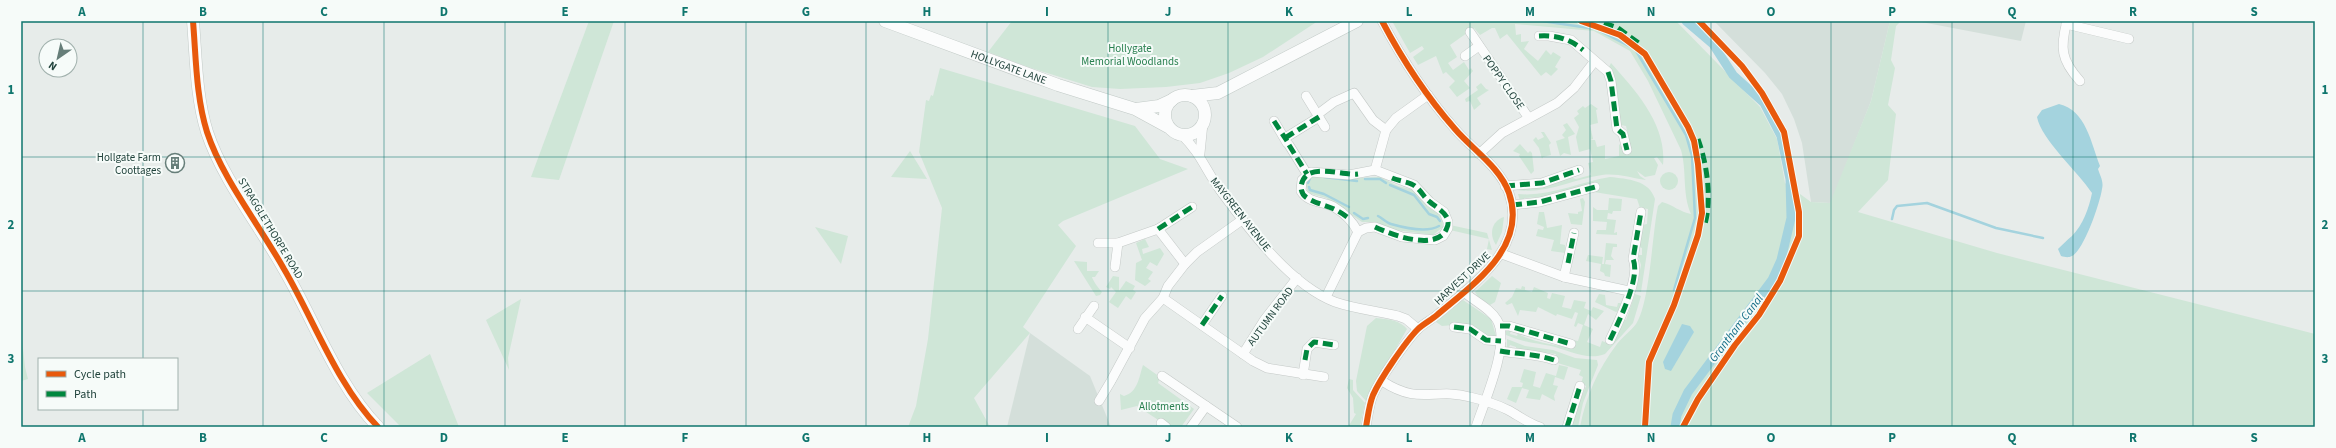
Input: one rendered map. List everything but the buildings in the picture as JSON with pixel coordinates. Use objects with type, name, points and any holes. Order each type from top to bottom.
[{"type":"street","name":"STRAGGLETHORPE ROAD","points":[[193,21],[198,84],[206,125],[221,163],[285,269],[344,381],[367,415],[378,427]]},
{"type":"street","name":"HOLLYGATE LANE","points":[[885,21],[1058,85],[1135,109],[1168,127]]},
{"type":"street","points":[[1218,93],[1204,120],[1195,133],[1182,135],[1168,127],[1166,110],[1173,99],[1183,95],[1192,96],[1218,93],[1357,21]]},
{"type":"street","name":"HARVEST DRIVE","points":[[1366,427],[1369,406],[1382,381],[1418,329],[1464,292],[1502,254],[1510,231],[1512,205],[1505,186],[1480,154],[1456,130],[1428,95],[1399,53],[1382,21]]},
{"type":"street","points":[[2080,81],[2068,68],[2061,48],[2067,22],[2129,39]]},
{"type":"street","name":"POPPY CLOSE","points":[[1470,32],[1528,117]]},
{"type":"street","points":[[1539,36],[1549,36],[1571,40],[1594,62],[1605,69],[1610,76],[1617,129],[1623,134],[1627,150]]},
{"type":"street","name":"POPPY CLOSE","points":[[1465,56],[1479,46]]},
{"type":"street","points":[[1480,154],[1502,133],[1528,117],[1557,103],[1574,88],[1594,62]]},
{"type":"street","points":[[1287,142],[1334,102],[1354,93],[1373,120],[1386,130]]},
{"type":"street","points":[[1375,170],[1386,130],[1396,118],[1428,95]]},
{"type":"street","points":[[1192,96],[1201,104],[1204,120],[1200,153]]},
{"type":"street","points":[[1306,96],[1325,127]]},
{"type":"street","name":"HOLLYGATE LANE","points":[[1135,109],[1159,106],[1173,99]]},
{"type":"street","points":[[1274,121],[1307,174]]},
{"type":"street","name":"MAYGREEN AVENUE","points":[[1182,135],[1200,153],[1220,190],[1242,220],[1262,244],[1297,278],[1326,298],[1336,302],[1406,319],[1418,329]]},
{"type":"street","points":[[1326,298],[1358,232],[1366,228],[1375,227],[1402,237],[1435,240],[1443,236],[1448,228],[1448,222],[1444,212],[1430,202],[1414,185],[1375,170],[1348,175],[1318,171],[1307,174],[1302,180],[1301,190],[1304,196],[1334,208],[1354,223],[1358,232]]},
{"type":"street","points":[[1505,186],[1542,183],[1579,170]]},
{"type":"street","points":[[1512,205],[1540,202],[1595,188]]},
{"type":"street","points":[[1098,243],[1118,243],[1158,229],[1192,207]]},
{"type":"street","points":[[1610,340],[1623,313],[1629,291],[1635,279],[1636,266],[1633,259],[1641,212]]},
{"type":"street","points":[[1099,401],[1130,348],[1145,318],[1154,306],[1163,298],[1168,286],[1184,264],[1197,252],[1242,220]]},
{"type":"street","points":[[1158,229],[1184,264]]},
{"type":"street","points":[[1564,277],[1574,233]]},
{"type":"street","points":[[1115,267],[1118,243]]},
{"type":"street","points":[[1502,254],[1564,277],[1629,291]]},
{"type":"street","name":"AUTUMN ROAD","points":[[1243,354],[1265,319],[1297,278]]},
{"type":"street","points":[[1464,292],[1476,303],[1489,311],[1500,326],[1500,346],[1476,427]]},
{"type":"street","points":[[1202,325],[1222,296]]},
{"type":"street","points":[[1163,298],[1243,354],[1267,368],[1303,375],[1324,377]]},
{"type":"street","points":[[1078,329],[1094,306]]},
{"type":"street","points":[[1085,317],[1130,348]]},
{"type":"street","points":[[1500,326],[1509,326],[1570,344]]},
{"type":"street","points":[[1454,328],[1470,329],[1486,340],[1522,355],[1538,355],[1554,360]]},
{"type":"street","points":[[1303,375],[1308,349],[1314,342],[1334,345]]},
{"type":"street","points":[[1162,376],[1237,427]]},
{"type":"street","points":[[1382,381],[1406,394],[1423,396],[1455,394],[1484,401],[1508,410],[1525,421],[1540,427]]},
{"type":"street","points":[[1567,427],[1580,386]]},
{"type":"street","points":[[1191,427],[1206,406]]},
{"type":"shaded area","points":[[1714,21],[1890,21],[1871,101],[1831,203],[1811,202],[1802,143],[1794,119],[1782,94],[1765,73]]},
{"type":"shaded area","points":[[1916,21],[2026,21],[2021,41]]},
{"type":"shaded area","points":[[1030,333],[1090,376],[1111,427],[1007,427]]},
{"type":"green space","points":[[589,21],[614,21],[559,180],[531,177]]},
{"type":"green space","name":"Hollygate Memorial Woodlands","points":[[1012,21],[1318,21],[1263,57],[1229,73],[1200,83],[1166,87],[1120,89],[1092,87],[1031,68],[988,52]]},
{"type":"green space","points":[[1392,21],[1676,21],[1760,107],[1777,139],[1785,183],[1811,202],[1830,203],[1871,101],[1890,21],[1901,21],[1896,26],[1891,60],[1895,68],[1888,105],[1896,114],[1888,180],[1858,212],[1997,253],[2315,334],[2315,427],[1580,427],[1589,394],[1604,363],[1621,339],[1636,324],[1641,314],[1648,285],[1658,206],[1662,202],[1683,212],[1691,214],[1686,199],[1684,166],[1681,150],[1648,81],[1630,51],[1594,31],[1515,24],[1516,35],[1521,34],[1521,42],[1529,41],[1524,49],[1538,61],[1546,50],[1551,55],[1553,52],[1561,57],[1555,67],[1558,69],[1551,76],[1546,72],[1541,76],[1507,34],[1500,39],[1495,28],[1492,28],[1480,35],[1474,28],[1450,45],[1457,57],[1448,63],[1453,70],[1464,62],[1469,70],[1471,68],[1473,71],[1464,81],[1470,88],[1457,97],[1449,87],[1455,81],[1446,72],[1443,74],[1436,56],[1418,65],[1413,57],[1424,49],[1422,46],[1410,53]]},
{"type":"green space","points":[[1611,63],[1639,97],[1655,123],[1663,150],[1663,165],[1657,157],[1654,158],[1658,165],[1655,175],[1645,177],[1637,171],[1640,176],[1646,180],[1619,175],[1602,175],[1539,190],[1517,190],[1553,184],[1569,177],[1576,179],[1591,175],[1588,163],[1593,162],[1590,149],[1579,152],[1576,137],[1579,127],[1574,118],[1579,114],[1577,111],[1583,106],[1585,108],[1591,104],[1598,109],[1596,110],[1598,123],[1590,125],[1593,139],[1590,140],[1595,140],[1597,147],[1605,145],[1605,159],[1619,156],[1619,144],[1625,151],[1631,149],[1626,126],[1621,125],[1609,67]]},
{"type":"green space","points":[[940,68],[1135,126],[1160,159],[1188,169],[1063,221],[1058,225],[1076,246],[1023,327],[1030,333],[974,398],[989,425],[994,427],[908,427],[916,406],[928,339],[942,208],[919,152],[926,100],[929,101],[931,95],[933,96]]},
{"type":"green space","points":[[1481,83],[1486,89],[1489,90],[1477,98],[1481,104],[1474,110],[1470,101],[1466,102],[1465,99],[1478,90],[1476,87]]},
{"type":"green space","points":[[1567,123],[1575,134],[1568,137],[1571,155],[1564,153],[1560,156],[1556,141],[1565,138],[1562,135],[1566,130],[1563,125]]},
{"type":"green space","points":[[1541,132],[1544,132],[1551,143],[1549,145],[1551,155],[1543,157],[1542,159],[1539,148],[1533,140],[1536,137],[1538,140],[1544,137]]},
{"type":"green space","points":[[1520,144],[1528,153],[1530,151],[1532,153],[1534,171],[1531,174],[1519,156],[1520,154],[1513,151]]},
{"type":"green space","points":[[910,151],[927,179],[891,177]]},
{"type":"green space","points":[[1665,172],[1673,172],[1678,177],[1676,188],[1673,190],[1665,190],[1660,185],[1660,177]]},
{"type":"green space","points":[[1311,175],[1343,179],[1380,177],[1398,186],[1414,190],[1425,205],[1442,215],[1443,227],[1433,235],[1388,229],[1376,222],[1362,222],[1326,198],[1308,193],[1305,183]]},
{"type":"green space","points":[[1610,177],[1631,180],[1643,184],[1652,193],[1655,199],[1641,292],[1636,291],[1641,265],[1638,255],[1642,255],[1642,248],[1639,247],[1642,225],[1647,224],[1648,209],[1640,208],[1637,199],[1594,192],[1596,190],[1585,185],[1546,197],[1524,198],[1524,200],[1520,201],[1518,194],[1553,191]]},
{"type":"green space","points":[[1583,198],[1585,202],[1582,225],[1571,224],[1568,213],[1578,214],[1578,212],[1582,211],[1580,199]]},
{"type":"green space","points":[[1609,198],[1622,199],[1621,211],[1613,211],[1612,214],[1608,213],[1607,219],[1616,220],[1614,233],[1617,232],[1617,235],[1596,234],[1597,230],[1606,230],[1607,222],[1593,221],[1593,207],[1597,210],[1608,210]]},
{"type":"green space","points":[[1539,212],[1544,212],[1547,228],[1562,225],[1560,244],[1565,245],[1565,253],[1551,251],[1554,240],[1536,236],[1538,229],[1543,230],[1544,227],[1537,224]]},
{"type":"green space","points":[[1504,217],[1502,232],[1496,245],[1492,237],[1492,229],[1496,222]]},
{"type":"green space","points":[[1450,225],[1487,233],[1489,239],[1450,230]]},
{"type":"green space","points":[[815,227],[848,236],[841,264]]},
{"type":"green space","points":[[1145,239],[1149,247],[1142,249],[1143,254],[1160,248],[1164,254],[1157,266],[1150,262],[1146,268],[1153,272],[1148,279],[1151,281],[1145,286],[1135,280],[1136,263],[1142,260],[1136,243]]},
{"type":"green space","points":[[1489,239],[1492,250],[1487,249]]},
{"type":"green space","points":[[1606,243],[1617,244],[1617,247],[1613,247],[1611,256],[1614,260],[1606,260],[1605,264],[1611,265],[1610,277],[1605,276],[1604,273],[1600,271],[1601,264],[1586,261],[1588,255],[1603,257],[1602,264],[1604,264]]},
{"type":"green space","points":[[1074,261],[1087,262],[1087,271],[1099,271],[1095,277],[1092,277],[1102,292],[1100,295],[1096,296]]},
{"type":"green space","points":[[1113,276],[1119,277],[1119,291],[1126,281],[1135,286],[1133,290],[1136,292],[1131,300],[1126,296],[1118,308],[1109,302],[1116,292],[1111,287],[1110,289],[1106,287]]},
{"type":"green space","points":[[1492,276],[1501,283],[1495,302],[1490,305],[1478,297],[1475,292]]},
{"type":"green space","points":[[1522,286],[1525,287],[1525,290],[1532,292],[1534,287],[1548,293],[1547,298],[1550,299],[1552,293],[1565,296],[1562,307],[1571,309],[1574,300],[1586,302],[1584,308],[1591,311],[1593,307],[1604,311],[1596,320],[1588,314],[1584,325],[1593,329],[1587,342],[1600,347],[1602,341],[1607,343],[1624,319],[1626,320],[1635,294],[1641,296],[1633,323],[1605,354],[1598,356],[1584,356],[1551,346],[1523,341],[1506,335],[1506,329],[1511,330],[1510,334],[1517,336],[1518,333],[1535,341],[1572,348],[1573,340],[1578,341],[1583,325],[1578,323],[1576,327],[1574,326],[1578,313],[1575,312],[1572,319],[1557,314],[1556,316],[1538,307],[1536,312],[1520,310],[1518,316],[1512,303],[1507,305],[1505,303],[1512,297],[1516,288],[1521,289]]},
{"type":"green space","points":[[1599,294],[1605,295],[1606,305],[1617,307],[1618,303],[1621,303],[1619,308],[1621,309],[1616,312],[1595,302]]},
{"type":"green space","points":[[521,299],[508,358],[509,370],[486,320]]},
{"type":"green space","points":[[1463,300],[1491,319],[1496,336],[1485,336],[1453,325],[1442,326],[1436,322]]},
{"type":"green space","points":[[1376,318],[1397,322],[1407,329],[1366,401],[1357,391],[1356,381],[1367,326]]},
{"type":"green space","points":[[21,331],[25,367],[28,379],[21,381]]},
{"type":"green space","points":[[1507,339],[1525,346],[1553,350],[1575,358],[1597,360],[1598,365],[1583,403],[1578,427],[1572,427],[1574,420],[1572,420],[1586,386],[1581,384],[1583,377],[1579,375],[1581,370],[1554,362],[1556,354],[1516,350],[1516,347],[1510,345],[1509,348],[1507,347]]},
{"type":"green space","points":[[430,354],[459,427],[401,427],[367,393]]},
{"type":"green space","name":"Allotments","points":[[1143,365],[1160,377],[1158,383],[1194,409],[1181,427],[1169,427],[1137,406],[1121,410],[1120,394],[1124,396],[1129,394],[1135,388]]},
{"type":"green space","points":[[1559,365],[1568,367],[1564,380],[1555,377],[1553,385],[1558,386],[1554,396],[1555,401],[1542,394],[1540,400],[1526,398],[1529,390],[1522,388],[1516,403],[1507,399],[1512,387],[1522,387],[1523,383],[1520,382],[1524,369],[1536,372],[1533,386],[1540,388],[1546,373],[1556,376]]},
{"type":"green space","points":[[1349,379],[1353,380],[1353,390],[1365,403],[1360,427],[1348,427],[1356,414],[1354,413],[1353,398],[1347,388]]},
{"type":"water","points":[[2059,104],[2068,107],[2076,113],[2081,120],[2090,138],[2100,166],[2098,169],[2102,179],[2101,196],[2091,226],[2077,252],[2068,257],[2061,256],[2058,249],[2076,232],[2087,210],[2092,193],[2052,145],[2040,126],[2037,117],[2042,110]]},
{"type":"water","points":[[1682,324],[1690,326],[1694,332],[1671,371],[1665,369],[1663,362]]},
{"type":"waterway","points":[[1542,21],[1596,29],[1635,49],[1686,135],[1692,156],[1695,218],[1674,290]]},
{"type":"waterway","name":"Grantham Canal","points":[[1675,427],[1677,415],[1688,392],[1772,280],[1781,260],[1791,218],[1790,179],[1781,136],[1764,103],[1733,75],[1713,44],[1686,21]]},
{"type":"waterway","points":[[1324,177],[1357,181]]},
{"type":"waterway","points":[[1308,183],[1310,178]]},
{"type":"waterway","points":[[1365,179],[1380,179],[1386,183]]},
{"type":"waterway","points":[[1390,185],[1414,195],[1429,214],[1437,217],[1440,221]]},
{"type":"waterway","points":[[1309,187],[1310,190],[1324,194],[1349,207]]},
{"type":"waterway","points":[[1892,219],[1894,210],[1897,206],[1927,203],[1996,228],[2043,238]]},
{"type":"waterway","points":[[1354,213],[1363,219],[1368,218]]},
{"type":"waterway","points":[[1378,216],[1389,223],[1409,228],[1428,229],[1439,226]]},
{"type":"marked path","points":[[1604,23],[1618,28],[1640,44]]},
{"type":"marked path","points":[[1539,36],[1563,38],[1583,50]]},
{"type":"marked path","points":[[1608,72],[1611,81],[1617,129],[1623,134],[1627,150]]},
{"type":"marked path","points":[[1285,138],[1319,117]]},
{"type":"marked path","points":[[1274,121],[1287,141]]},
{"type":"marked path","points":[[1698,139],[1704,159],[1708,181],[1708,203],[1705,224]]},
{"type":"marked path","points":[[1289,145],[1307,174]]},
{"type":"marked path","points":[[1505,186],[1542,183],[1579,170]]},
{"type":"marked path","points":[[1347,217],[1332,208],[1307,198],[1303,194],[1301,187],[1304,179],[1309,174],[1316,172],[1324,171],[1358,174]]},
{"type":"marked path","points":[[1375,227],[1402,237],[1433,240],[1440,236],[1446,230],[1448,225],[1447,217],[1444,213],[1428,200],[1417,188],[1410,183],[1392,178]]},
{"type":"marked path","points":[[1512,205],[1540,202],[1595,187]]},
{"type":"marked path","points":[[1158,229],[1192,207]]},
{"type":"marked path","points":[[1610,340],[1632,288],[1635,267],[1633,259],[1641,212]]},
{"type":"marked path","points":[[1568,263],[1574,233]]},
{"type":"marked path","points":[[1202,325],[1222,296]]},
{"type":"marked path","points":[[1500,326],[1509,326],[1571,344]]},
{"type":"marked path","points":[[1454,327],[1470,329],[1486,340],[1501,341]]},
{"type":"marked path","points":[[1305,360],[1307,349],[1314,342],[1334,345]]},
{"type":"marked path","points":[[1500,351],[1534,355],[1554,360]]},
{"type":"marked path","points":[[1567,427],[1580,386]]},
{"type":"cycle path","points":[[193,21],[197,77],[203,119],[222,167],[284,269],[338,372],[363,410],[378,427]]},
{"type":"cycle path","points":[[1366,427],[1373,395],[1394,360],[1422,325],[1437,315],[1466,291],[1493,263],[1504,248],[1511,231],[1513,213],[1509,193],[1499,175],[1455,129],[1434,104],[1406,63],[1382,21]]},
{"type":"cycle path","points":[[1581,21],[1620,35],[1645,54],[1688,127],[1694,141],[1698,164],[1702,213],[1698,235],[1674,305],[1649,362],[1645,427]]},
{"type":"cycle path","points":[[1683,427],[1698,399],[1735,345],[1759,315],[1780,281],[1799,236],[1799,212],[1784,132],[1762,93],[1742,66],[1699,21]]},
{"type":"place","name":"Hollgate Farm Coottages","points":[[175,163]]}]
